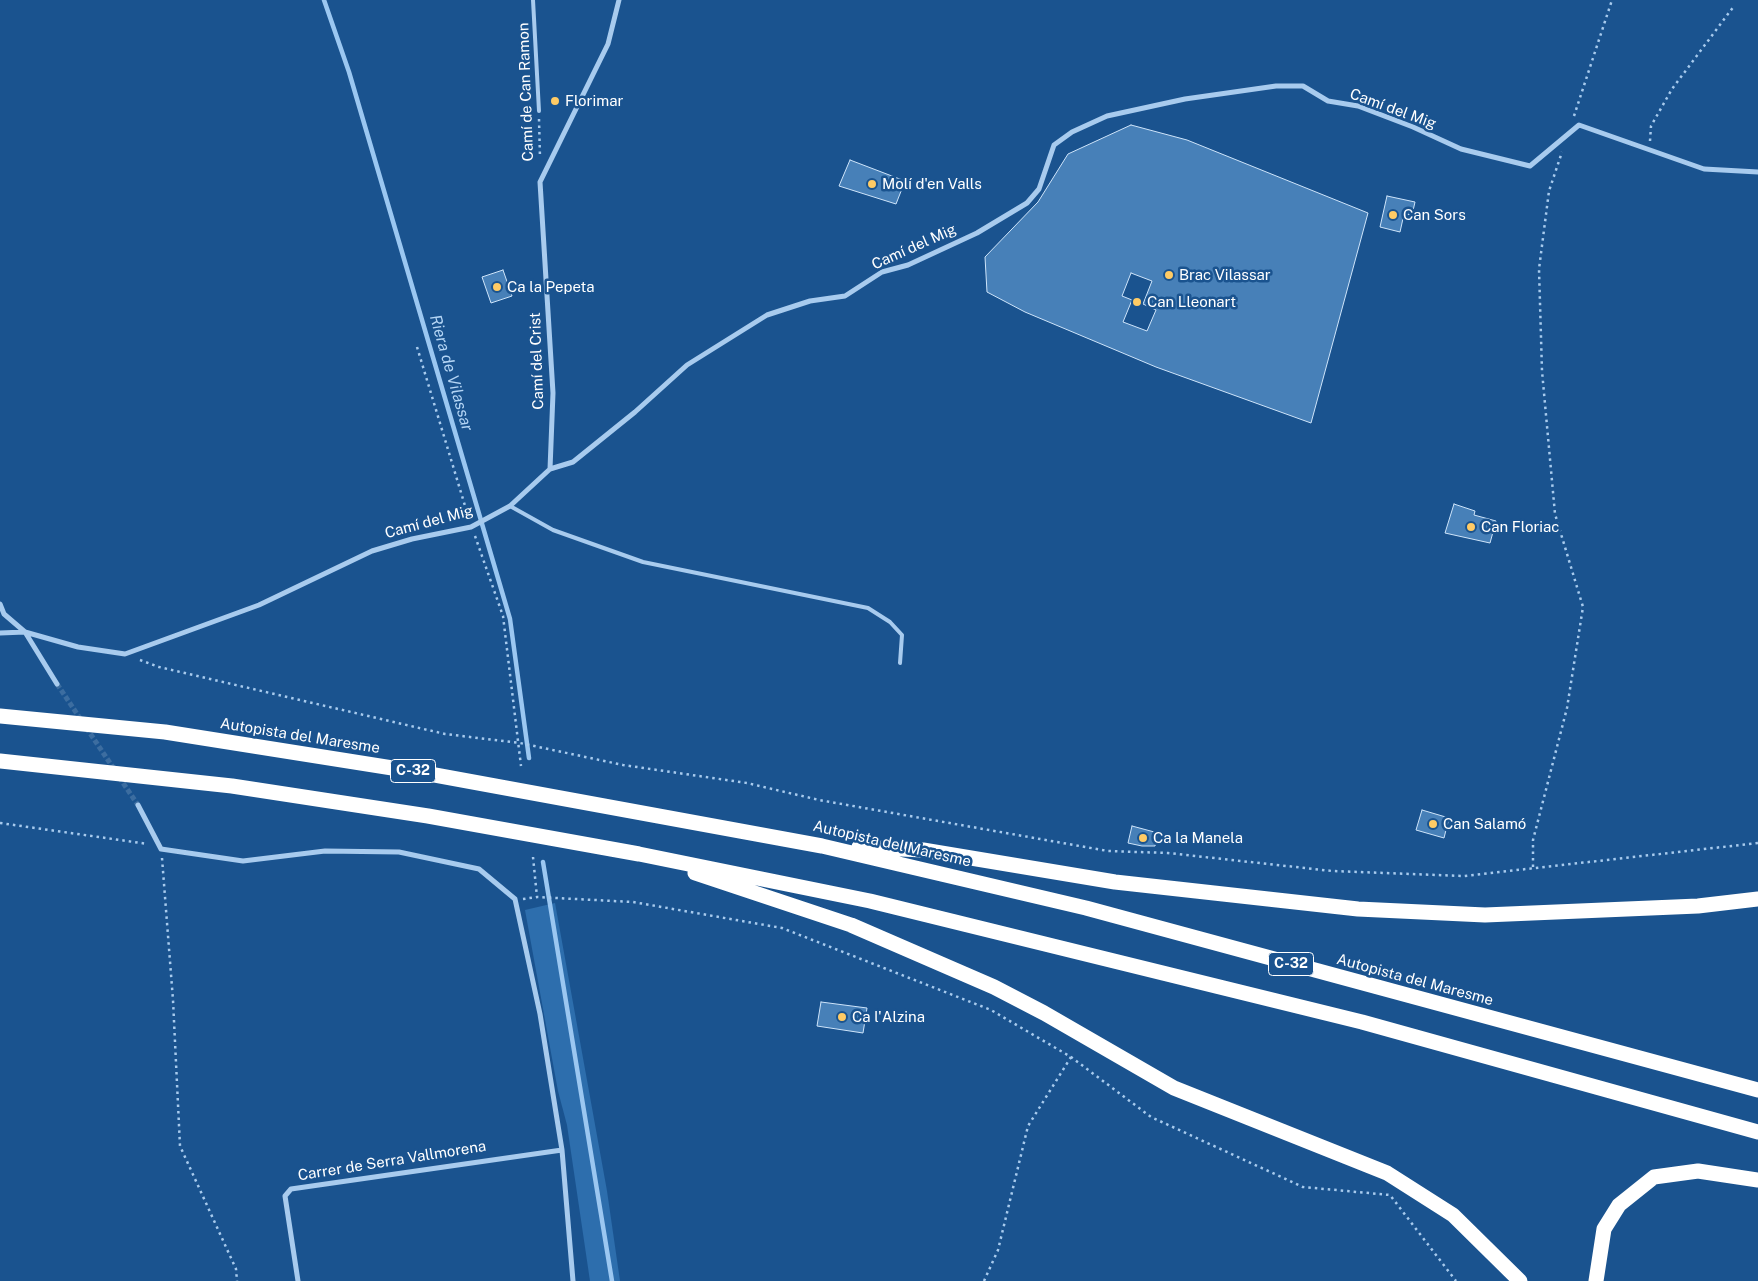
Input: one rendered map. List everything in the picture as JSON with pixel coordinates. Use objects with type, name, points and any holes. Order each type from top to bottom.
[{"type":"highway","name":"Autopista del Maresme","points":[[0,716],[165,732],[424,773],[822,846],[1086,908],[1758,1090]]},
{"type":"highway","points":[[0,761],[232,786],[428,816],[639,854],[870,902],[1362,1022],[1758,1132]]},
{"type":"highway","name":"C-32","points":[[822,846],[923,850],[1115,882],[1358,909],[1485,915],[1698,906],[1758,899]]},
{"type":"highway","points":[[639,854],[860,929],[994,987],[1044,1013],[1174,1088],[1387,1173],[1454,1215],[1520,1281]]},
{"type":"highway","points":[[1596,1281],[1604,1229],[1619,1205],[1654,1177],[1698,1171],[1758,1180]]},
{"type":"street","name":"Camí del Crist","points":[[550,469],[553,393],[540,182],[608,44],[619,0]]},
{"type":"street","name":"Camí del Mig","points":[[0,633],[25,632],[78,647],[125,654],[259,605],[372,551],[412,539],[471,527],[510,506],[550,469],[572,462],[635,412],[687,365],[767,315],[810,301],[845,296],[882,272],[908,265],[977,233],[1027,203],[1039,189],[1054,145],[1072,132],[1107,116],[1185,99],[1276,86],[1303,86],[1328,101],[1358,106],[1412,126],[1461,149],[1530,166],[1579,125],[1704,169],[1758,172]]},
{"type":"street","points":[[0,604],[4,614],[25,632],[57,684]]},
{"type":"street","points":[[138,805],[161,849],[243,861],[325,851],[399,852],[479,869],[515,900],[540,1014],[562,1150],[573,1281]]},
{"type":"street","name":"Carrer de Serra Vallmorena","points":[[298,1281],[285,1196],[290,1189],[537,1152],[562,1150]]},
{"type":"lane","name":"Camí de Can Ramon","points":[[533,0],[539,111]]},
{"type":"lane","points":[[510,506],[554,530],[643,562],[868,608],[890,622],[902,635],[900,663]]},
{"type":"path","points":[[1533,867],[1533,840],[1567,708],[1583,607],[1555,514],[1542,372],[1540,268],[1548,191],[1612,0]]},
{"type":"path","points":[[1648,149],[1651,126],[1672,89],[1734,6]]},
{"type":"path","name":"Camí de Can Ramon","points":[[539,111],[540,182]]},
{"type":"path","points":[[417,347],[471,527],[503,616],[520,743],[521,766]]},
{"type":"path","points":[[125,654],[159,667],[445,734],[520,743],[623,764],[747,783],[819,800],[1108,851],[1168,853],[1332,870],[1464,876],[1758,843]]},
{"type":"path","points":[[0,823],[143,842],[161,849],[173,1000],[180,1146],[236,1269],[237,1281]]},
{"type":"path","points":[[533,856],[537,897],[633,902],[782,928],[991,1010],[1071,1058],[1151,1117],[1303,1187],[1390,1195],[1456,1281]]},
{"type":"path","points":[[984,1281],[998,1250],[1028,1126],[1071,1058]]},
{"type":"shaded area","points":[[555,903],[607,1191],[620,1281],[590,1281],[567,1125],[558,1091],[525,910]]},
{"type":"building","name":"Brac Vilassar","points":[[1131,125],[1187,140],[1368,213],[1311,423],[1156,367],[1025,312],[987,292],[985,257],[1038,202],[1068,154]]},
{"type":"building","name":"Molí d'en Valls","points":[[850,160],[905,181],[896,204],[839,186]]},
{"type":"building","name":"Can Sors","points":[[1387,196],[1415,202],[1412,215],[1404,214],[1400,232],[1380,227]]},
{"type":"building","name":"Ca la Pepeta","points":[[503,270],[512,296],[491,303],[482,277]]},
{"type":"building","name":"Can Lleonart","points":[[1131,273],[1152,281],[1143,304],[1156,310],[1147,331],[1123,322],[1132,300],[1122,296]]},
{"type":"building","name":"Can Floriac","points":[[1454,504],[1475,511],[1474,515],[1496,521],[1490,543],[1445,533]]},
{"type":"building","name":"Can Salamó","points":[[1422,810],[1449,818],[1444,838],[1416,830]]},
{"type":"building","name":"Ca la Manela","points":[[1132,826],[1158,833],[1155,846],[1128,843]]},
{"type":"building","name":"Ca l'Alzina","points":[[821,1002],[867,1008],[863,1033],[817,1026]]},
{"type":"waterway","name":"Riera de Vilassar","points":[[324,0],[349,72],[510,619],[529,758]]},
{"type":"waterway","points":[[543,862],[612,1281]]},
{"type":"tunnel","points":[[57,684],[114,769]]},
{"type":"tunnel","points":[[119,777],[138,805]]},
{"type":"place","name":"Florimar","points":[[555,101]]},
{"type":"place","name":"Molí d'en Valls","points":[[872,184]]},
{"type":"place","name":"Can Sors","points":[[1393,215]]},
{"type":"place","name":"Brac Vilassar","points":[[1169,275]]},
{"type":"place","name":"Ca la Pepeta","points":[[497,287]]},
{"type":"place","name":"Can Lleonart","points":[[1137,302]]},
{"type":"place","name":"Can Floriac","points":[[1471,527]]},
{"type":"place","name":"Can Salamó","points":[[1433,824]]},
{"type":"place","name":"Ca la Manela","points":[[1143,838]]},
{"type":"place","name":"Ca l'Alzina","points":[[842,1017]]}]
